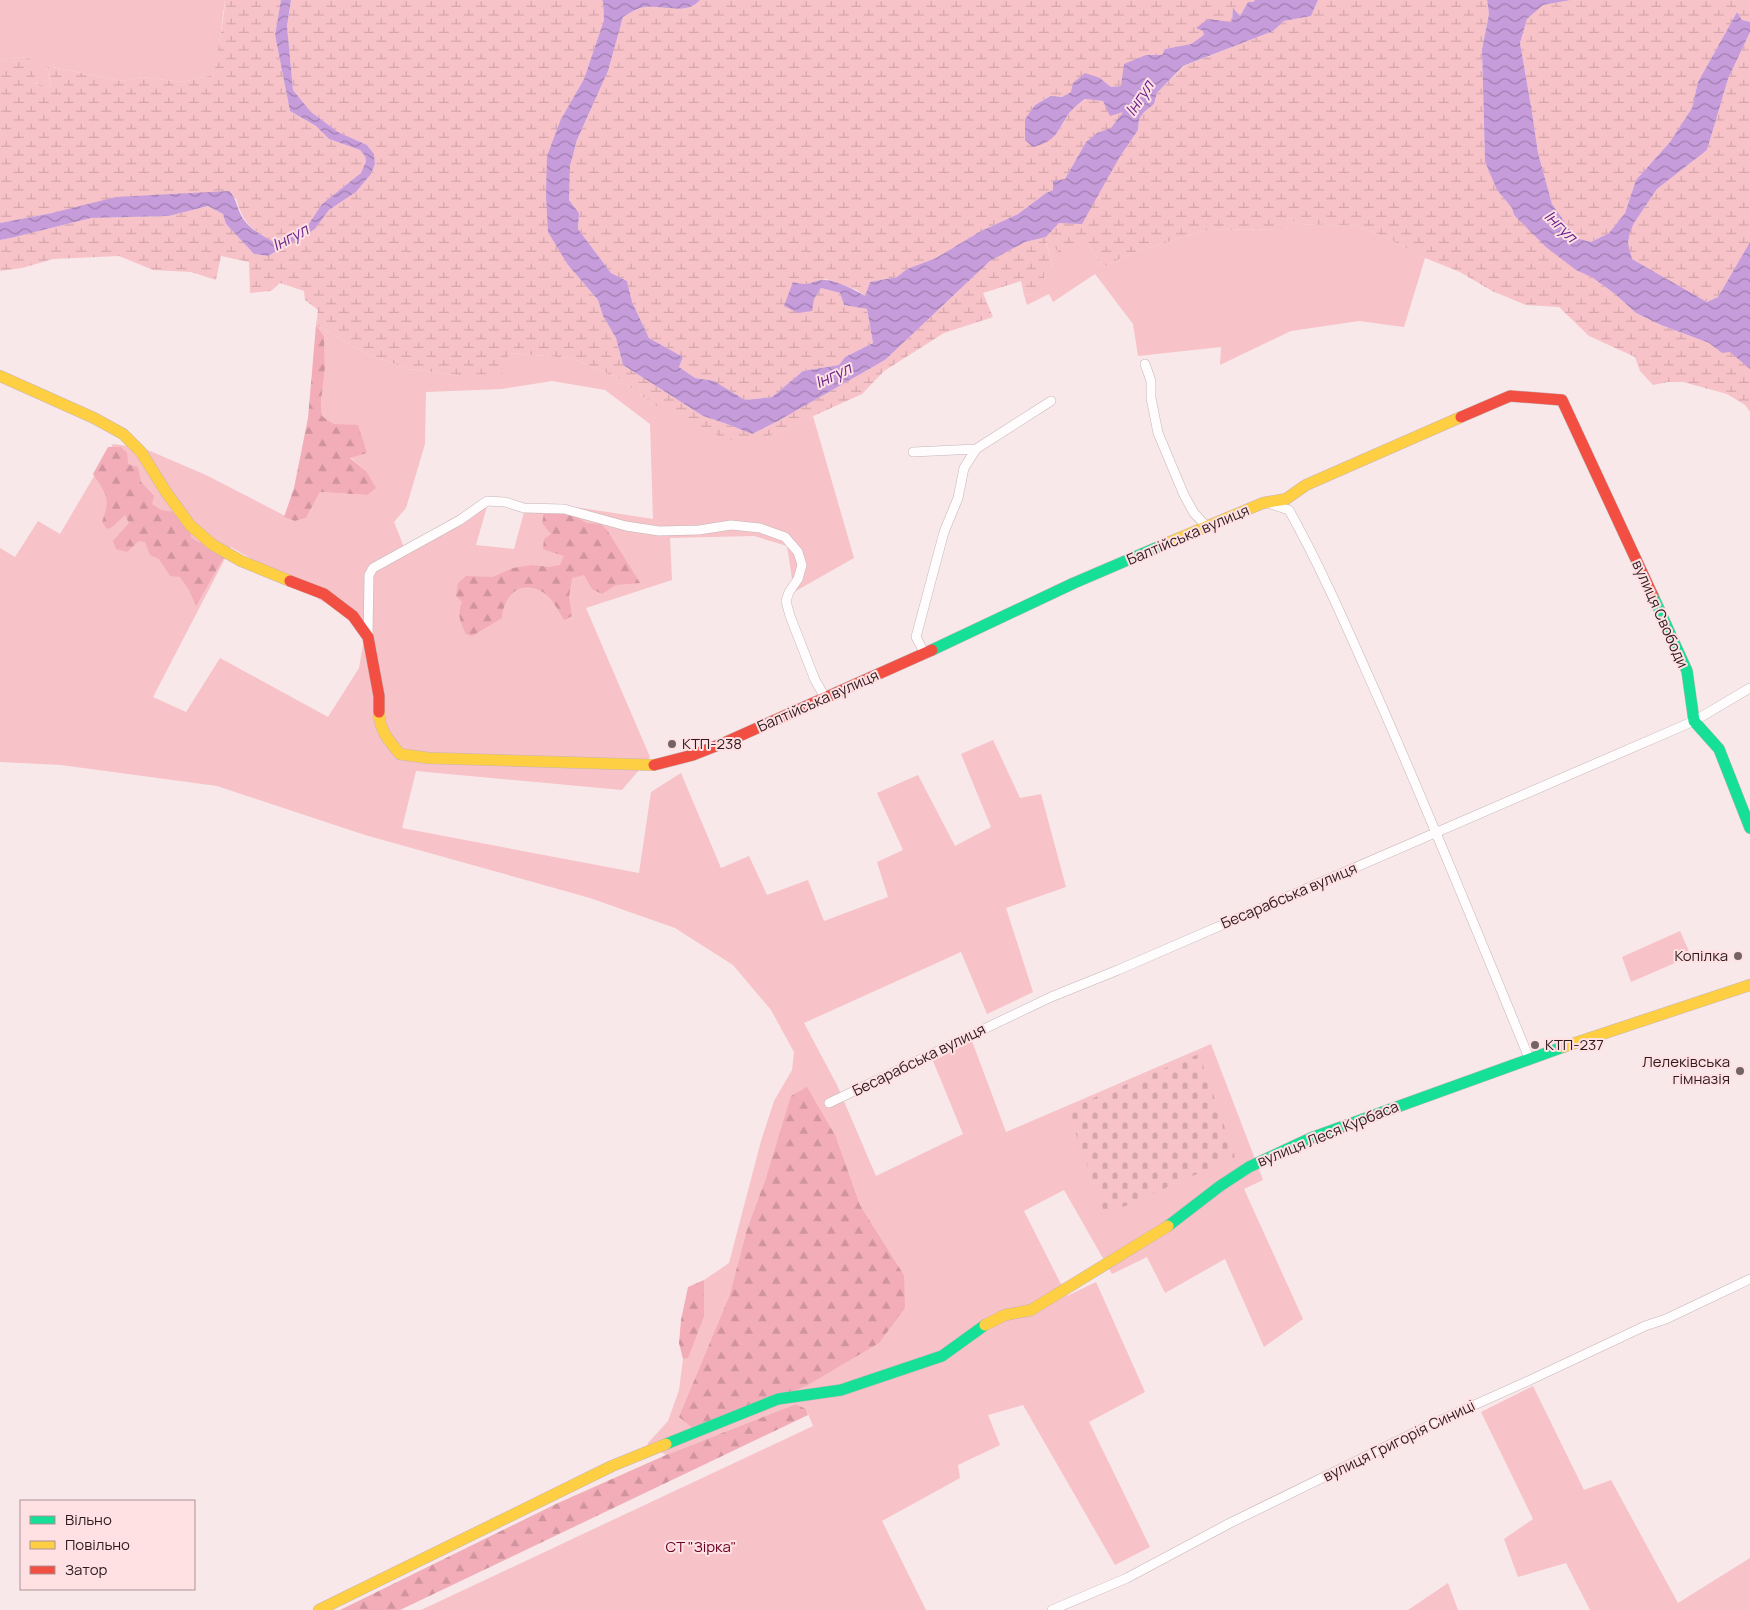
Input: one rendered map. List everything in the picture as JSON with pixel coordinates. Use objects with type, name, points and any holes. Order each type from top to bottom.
[{"type":"street","points":[[1145,364],[1151,381],[1150,398],[1158,433],[1184,495],[1194,513],[1208,527]]},
{"type":"street","name":"Балтійська вулиця","points":[[0,376],[94,418],[123,434],[141,452],[166,492],[190,525],[213,545],[241,561],[324,594],[353,616],[368,637],[379,696],[379,718],[385,737],[400,754],[428,758],[650,766],[694,755],[826,699],[1074,583],[1263,503],[1286,499],[1306,485],[1351,464],[1510,396],[1562,400]]},
{"type":"street","name":"вулиця Свободи","points":[[1562,400],[1687,671],[1694,721]]},
{"type":"street","points":[[925,654],[916,637],[944,532],[958,498],[964,468],[976,448],[1052,401]]},
{"type":"street","points":[[913,452],[976,448]]},
{"type":"street","points":[[368,637],[369,575],[373,568],[460,520],[487,501],[505,502],[524,508],[564,509],[626,526],[660,531],[699,530],[732,525],[760,528],[785,537],[798,552],[802,565],[798,579],[789,592],[786,601],[815,680],[826,699]]},
{"type":"street","points":[[1263,503],[1275,504],[1288,510],[1303,535],[1365,668],[1423,800],[1530,1058]]},
{"type":"street","name":"Бесарабська вулиця","points":[[828,1104],[1051,997],[1118,970],[1694,721],[1750,688]]},
{"type":"street","points":[[1694,721],[1719,749],[1750,828]]},
{"type":"street","name":"вулиця Леся Курбаса","points":[[319,1610],[620,1463],[778,1399],[841,1390],[942,1356],[981,1327],[1004,1315],[1031,1310],[1048,1300],[1169,1225],[1220,1186],[1249,1167],[1311,1138],[1530,1058],[1750,985]]},
{"type":"street","name":"вулиця Григорія Синиці","points":[[1052,1610],[1128,1578],[1230,1523],[1432,1424],[1750,1279]]},
{"type":"green space","points":[[0,0],[225,0],[215,75],[182,82],[142,77],[121,81],[47,66],[51,88],[33,82],[39,61],[21,57],[0,61]]},
{"type":"green space","points":[[225,0],[281,0],[275,35],[290,111],[316,126],[329,139],[360,150],[365,156],[366,161],[361,173],[322,204],[308,225],[274,242],[249,225],[242,214],[236,198],[52,213],[0,223],[0,61],[21,57],[40,61],[33,82],[51,88],[47,66],[121,81],[142,77],[182,82],[214,75]]},
{"type":"green space","points":[[291,0],[602,0],[604,20],[584,79],[561,119],[568,265],[598,300],[603,316],[616,338],[623,365],[703,416],[752,434],[885,360],[990,261],[1025,242],[1046,237],[1119,158],[1138,130],[1139,119],[1144,111],[1154,104],[1157,93],[1184,66],[1273,31],[1284,21],[1311,16],[1318,0],[1487,0],[1489,14],[1482,49],[1485,162],[1497,190],[1512,208],[1514,215],[1576,270],[1593,278],[1636,313],[1661,325],[1709,343],[1722,353],[1730,351],[1750,369],[1750,412],[1745,405],[1727,394],[1683,382],[1653,385],[1640,371],[1635,357],[1589,336],[1559,307],[1526,305],[1492,291],[1460,272],[1425,258],[1387,238],[1358,226],[1299,224],[1288,218],[1284,229],[1206,230],[1135,252],[1102,267],[1086,240],[1062,258],[1050,240],[1046,243],[1053,266],[1044,274],[1044,285],[1037,294],[1024,295],[1021,281],[983,293],[993,317],[944,333],[884,371],[862,394],[767,437],[727,440],[653,404],[620,379],[571,358],[509,353],[502,374],[458,375],[408,369],[361,351],[316,325],[318,310],[305,300],[304,291],[280,283],[271,291],[250,293],[249,262],[221,256],[216,280],[191,272],[153,270],[119,256],[53,259],[22,268],[0,271],[0,240],[91,218],[169,216],[208,206],[223,214],[226,224],[254,254],[268,256],[315,229],[329,210],[356,192],[371,174],[375,164],[374,154],[367,145],[338,132],[311,112],[293,90],[287,26]]},
{"type":"green space","points":[[700,0],[1255,0],[1248,2],[1240,16],[1233,8],[1232,23],[1197,28],[1203,31],[1205,35],[1191,44],[1165,49],[1162,55],[1146,55],[1121,86],[1111,87],[1100,78],[1062,97],[1049,96],[1035,105],[1025,119],[1025,140],[1058,132],[1071,110],[1086,99],[1103,101],[1123,112],[1111,129],[1097,133],[1086,142],[1065,179],[1053,190],[1018,214],[981,231],[936,258],[907,269],[897,277],[870,282],[865,296],[857,290],[826,279],[805,285],[814,299],[821,288],[840,293],[844,305],[867,309],[873,343],[845,357],[839,365],[803,371],[772,397],[745,400],[714,381],[695,378],[679,367],[683,357],[649,338],[632,302],[627,281],[611,273],[578,229],[579,213],[569,200],[570,166],[577,140],[608,71],[623,17],[637,9],[649,7],[688,8]]},
{"type":"green space","points":[[1571,0],[1750,0],[1750,22],[1742,20],[1737,12],[1698,82],[1692,108],[1670,142],[1636,180],[1625,213],[1609,233],[1591,242],[1576,238],[1552,204],[1538,153],[1520,43],[1527,19],[1543,5]]},
{"type":"green space","points":[[1750,32],[1750,242],[1718,297],[1707,302],[1632,259],[1628,243],[1634,223],[1657,189],[1707,150],[1728,79]]},
{"type":"green space","points":[[1288,218],[1299,224],[1358,226],[1387,238],[1425,258],[1404,327],[1359,321],[1291,331],[1220,365],[1221,347],[1138,356],[1133,324],[1095,274],[1053,302],[1049,294],[1027,305],[1024,295],[1037,294],[1044,274],[1053,266],[1046,242],[1050,239],[1086,240],[1102,267],[1135,252],[1206,230],[1283,229]]},
{"type":"green space","name":"СТ \"Зірка\"","points":[[316,325],[361,351],[408,369],[458,375],[509,353],[571,358],[620,379],[653,404],[767,437],[813,416],[854,558],[794,592],[787,546],[754,536],[670,538],[672,580],[586,608],[650,757],[622,790],[416,771],[402,828],[639,873],[651,792],[681,773],[721,868],[749,856],[767,895],[808,880],[824,921],[888,897],[877,862],[903,850],[877,793],[918,775],[955,846],[991,827],[961,754],[993,740],[1020,798],[1041,794],[1066,887],[1006,908],[1033,992],[987,1014],[961,952],[804,1023],[837,1085],[876,1176],[963,1134],[933,1061],[972,1041],[1006,1132],[1211,1044],[1263,1180],[1244,1189],[1303,1319],[1264,1347],[1225,1259],[1165,1293],[1147,1257],[1112,1274],[1064,1190],[1024,1211],[1067,1296],[1096,1282],[1145,1392],[1089,1422],[1150,1547],[1115,1565],[1023,1405],[988,1415],[1000,1445],[958,1465],[960,1478],[882,1521],[926,1610],[421,1610],[813,1426],[806,1409],[796,1404],[666,1455],[647,1444],[668,1421],[679,1390],[683,1359],[688,1357],[704,1317],[704,1280],[729,1263],[761,1141],[774,1101],[792,1070],[794,1052],[771,1010],[733,965],[675,928],[590,898],[365,835],[217,786],[61,765],[0,762],[0,548],[15,557],[38,521],[60,534],[113,444],[143,448],[206,475],[295,521],[306,518],[320,492],[367,495],[366,471],[350,457],[334,424],[322,416],[321,402],[325,368],[324,336]],"holes":[[[552,381],[605,390],[650,424],[653,519],[562,505],[526,505],[514,549],[476,545],[490,496],[404,547],[394,522],[406,508],[425,444],[426,392],[502,389]],[[231,547],[366,627],[359,668],[328,717],[220,658],[186,712],[153,697]],[[836,1137],[860,1205],[904,1275],[729,1297],[747,1229],[766,1178]]]},
{"type":"green space","points":[[316,325],[324,336],[325,368],[321,402],[322,416],[334,424],[358,425],[367,453],[350,458],[366,471],[376,488],[367,495],[320,492],[306,518],[295,521],[284,517],[294,488],[308,418]]},
{"type":"green space","points":[[108,447],[121,447],[127,453],[128,464],[138,467],[141,482],[154,496],[152,504],[161,510],[175,512],[191,530],[191,537],[198,542],[206,543],[224,557],[196,606],[189,590],[180,577],[170,576],[159,559],[150,555],[145,542],[139,541],[127,552],[116,549],[113,541],[129,523],[125,515],[107,529],[102,522],[107,502],[106,497],[93,474]]},
{"type":"green space","points":[[544,514],[570,514],[587,523],[601,524],[607,530],[640,583],[616,585],[602,594],[592,589],[584,575],[572,578],[569,597],[572,616],[564,620],[547,595],[539,590],[524,587],[518,589],[508,598],[502,618],[472,636],[466,634],[460,618],[462,602],[456,596],[458,583],[466,576],[493,577],[513,568],[532,565],[549,567],[560,565],[564,556],[543,549],[544,539],[551,534],[542,523]]},
{"type":"green space","points":[[1680,931],[1691,956],[1631,982],[1622,957]]},
{"type":"green space","points":[[1199,1054],[1235,1157],[1105,1215],[1067,1109]]},
{"type":"green space","points":[[807,1087],[836,1137],[860,1205],[904,1275],[905,1308],[879,1343],[806,1386],[694,1429],[679,1417],[729,1297],[747,1229],[766,1178],[791,1096]]},
{"type":"green space","points":[[704,1280],[704,1317],[688,1358],[683,1359],[679,1343],[681,1320],[688,1287]]},
{"type":"green space","points":[[1533,1386],[1584,1490],[1611,1480],[1678,1603],[1750,1558],[1750,1610],[1590,1610],[1566,1563],[1518,1577],[1504,1539],[1533,1519],[1481,1412]]},
{"type":"green space","points":[[796,1404],[806,1409],[808,1415],[400,1610],[340,1610],[558,1503],[666,1455]]},
{"type":"green space","points":[[1448,1583],[1458,1610],[1408,1610]]},
{"type":"water","name":"Інгул","points":[[281,0],[291,0],[287,26],[293,90],[311,112],[338,132],[367,145],[374,154],[375,164],[371,174],[356,192],[329,210],[315,229],[268,256],[254,254],[226,224],[223,214],[208,206],[169,216],[91,218],[0,240],[0,223],[52,213],[116,197],[229,191],[246,222],[274,242],[308,225],[322,204],[361,173],[366,161],[365,156],[360,150],[329,139],[316,126],[290,111],[275,35]]},
{"type":"water","name":"Інгул","points":[[602,0],[700,0],[688,8],[648,7],[634,10],[623,17],[608,71],[577,140],[570,166],[569,200],[579,213],[578,229],[611,273],[627,281],[632,302],[649,338],[683,357],[679,367],[695,378],[714,381],[745,400],[772,397],[803,371],[839,365],[845,357],[873,343],[867,309],[844,305],[840,293],[821,288],[814,299],[812,311],[798,313],[784,306],[793,282],[807,284],[828,280],[865,296],[870,282],[897,277],[907,269],[936,258],[981,231],[1018,214],[1053,190],[1053,181],[1065,179],[1086,142],[1097,133],[1111,128],[1123,112],[1110,116],[1103,101],[1085,99],[1070,112],[1056,134],[1048,142],[1033,147],[1025,140],[1025,119],[1035,105],[1050,96],[1062,97],[1071,92],[1073,83],[1085,73],[1100,78],[1111,87],[1121,86],[1124,64],[1146,55],[1162,55],[1165,49],[1191,44],[1204,35],[1203,31],[1196,28],[1208,19],[1232,22],[1233,8],[1240,16],[1248,2],[1255,0],[1318,0],[1311,16],[1284,21],[1273,31],[1183,66],[1157,93],[1154,104],[1139,119],[1138,130],[1119,158],[1082,224],[1059,223],[1046,237],[1025,242],[990,261],[885,360],[752,434],[703,416],[623,365],[616,338],[603,316],[598,300],[568,265],[548,232],[546,195],[547,156],[561,119],[584,79],[604,20]]},
{"type":"water","name":"Інгул","points":[[1487,0],[1571,0],[1543,5],[1527,19],[1520,43],[1538,153],[1552,204],[1576,238],[1591,242],[1609,233],[1625,213],[1636,180],[1670,142],[1692,108],[1698,82],[1737,12],[1742,20],[1750,22],[1750,32],[1728,79],[1707,150],[1657,189],[1634,223],[1628,243],[1632,259],[1707,302],[1718,297],[1750,242],[1750,369],[1730,352],[1722,353],[1709,343],[1661,325],[1636,313],[1615,294],[1593,278],[1576,270],[1546,247],[1514,215],[1512,208],[1497,190],[1485,162],[1482,49],[1489,14]]},
{"type":"traffic: fast","points":[[932,650],[1074,583],[1165,544]]},
{"type":"traffic: fast","points":[[1653,596],[1687,671],[1694,721],[1719,749],[1750,828]]},
{"type":"traffic: fast","points":[[1168,1226],[1220,1186],[1249,1167],[1311,1138],[1563,1047]]},
{"type":"traffic: fast","points":[[666,1444],[778,1399],[841,1390],[942,1356],[985,1325]]},
{"type":"traffic: slow","points":[[0,376],[94,418],[123,434],[141,452],[166,492],[190,525],[213,545],[241,561],[290,581]]},
{"type":"traffic: slow","points":[[1165,544],[1263,503],[1286,499],[1306,485],[1461,417]]},
{"type":"traffic: slow","points":[[379,712],[383,730],[400,754],[428,758],[654,765]]},
{"type":"traffic: slow","points":[[1563,1047],[1750,985]]},
{"type":"traffic: slow","points":[[985,1325],[1005,1315],[1031,1310],[1168,1226]]},
{"type":"traffic: slow","points":[[319,1610],[612,1466],[666,1444]]},
{"type":"traffic: jam","points":[[1461,417],[1510,396],[1562,400],[1653,596]]},
{"type":"traffic: jam","points":[[290,581],[324,594],[353,616],[368,637],[379,696],[379,712]]},
{"type":"traffic: jam","points":[[654,765],[693,755],[726,742],[932,650]]},
{"type":"place","name":"КТП-238","points":[[672,744]]},
{"type":"place","name":"Копілка","points":[[1738,956]]},
{"type":"place","name":"КТП-237","points":[[1535,1045]]},
{"type":"place","name":"Лелеківська гімназія","points":[[1740,1071]]}]
